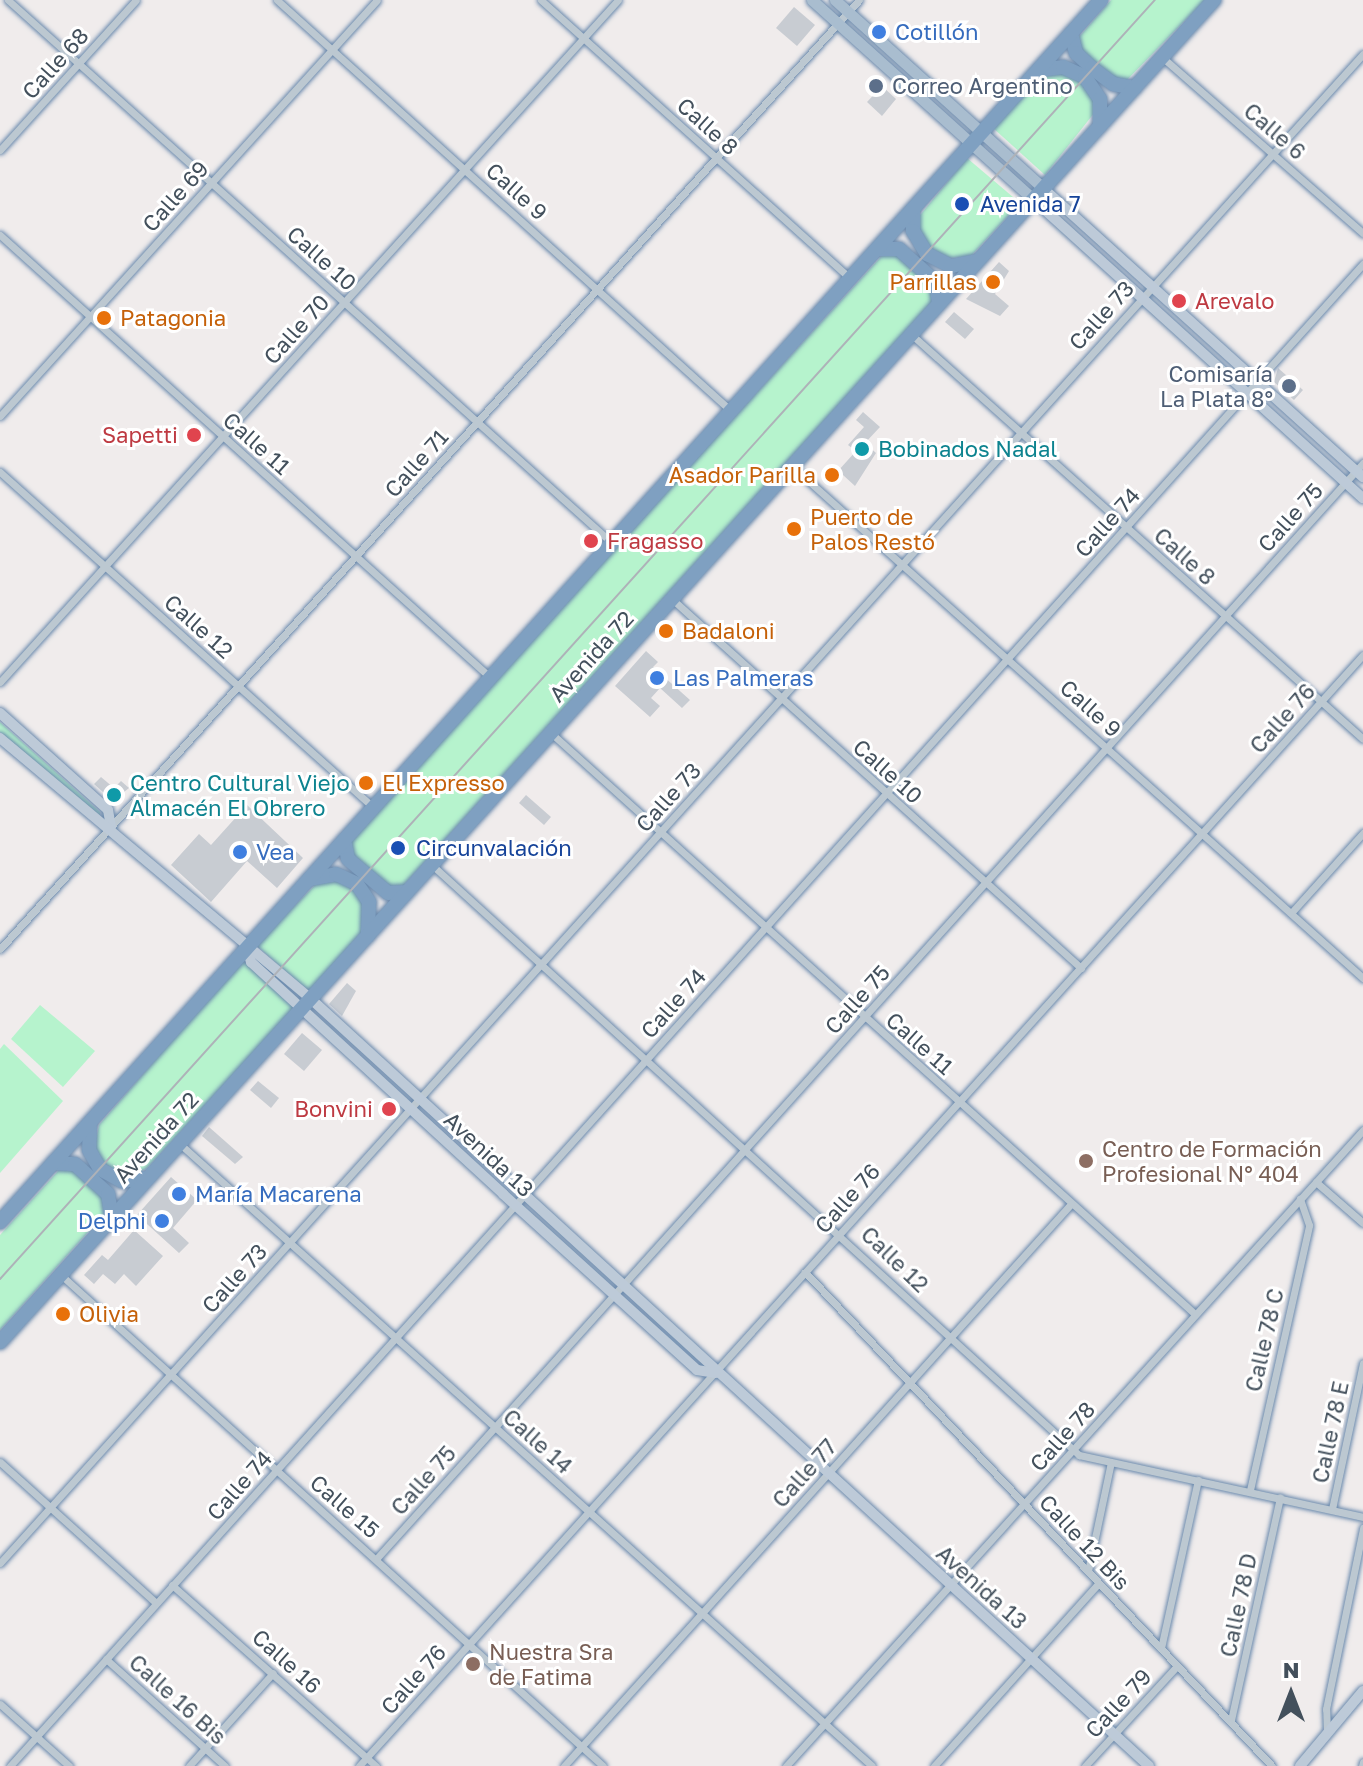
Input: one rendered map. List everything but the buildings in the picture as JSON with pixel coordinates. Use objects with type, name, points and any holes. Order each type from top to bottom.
[{"type":"highway","points":[[0,1222],[1101,0]]},
{"type":"highway","name":"Avenida 72","points":[[0,1342],[1214,0]]},
{"type":"highway","points":[[1071,33],[1076,53],[1092,68],[1113,84],[1135,88]]},
{"type":"highway","points":[[1039,70],[1063,67],[1085,77],[1100,99],[1100,126]]},
{"type":"highway","points":[[913,209],[913,231],[927,254],[951,266],[978,261]]},
{"type":"highway","points":[[876,249],[899,249],[936,282],[939,304]]},
{"type":"highway","points":[[344,840],[348,859],[388,893],[407,892]]},
{"type":"highway","points":[[309,879],[336,874],[357,884],[369,902],[368,936]]},
{"type":"highway","points":[[90,1124],[89,1150],[100,1169],[122,1181],[148,1178]]},
{"type":"highway","points":[[53,1163],[75,1164],[108,1194],[112,1218]]},
{"type":"main road","points":[[812,0],[977,138]]},
{"type":"main road","points":[[835,0],[1039,194]]},
{"type":"street","name":"Calle 10","points":[[8,0],[612,543]]},
{"type":"street","name":"Calle 68","points":[[0,150],[136,0]]},
{"type":"street","name":"Calle 9","points":[[277,0],[731,411]]},
{"type":"street","name":"Calle 69","points":[[0,416],[377,0]]},
{"type":"street","name":"Calle 8","points":[[541,0],[850,278]]},
{"type":"street","name":"Calle 70","points":[[0,682],[618,0]]},
{"type":"street","name":"Calle 71","points":[[0,949],[859,0]]},
{"type":"street","name":"Calle 73","points":[[0,1563],[1363,54]]},
{"type":"street","name":"Calle 6","points":[[1163,57],[1363,233]]},
{"type":"street","points":[[1039,194],[1152,286],[1361,471]]},
{"type":"street","points":[[1039,194],[1142,297],[1363,498]]},
{"type":"street","name":"Calle 11","points":[[0,235],[491,678]]},
{"type":"street","name":"Calle 74","points":[[10,1766],[1363,264]]},
{"type":"street","name":"Calle 8","points":[[912,335],[1363,739]]},
{"type":"street","name":"Calle 9","points":[[793,466],[1363,978]]},
{"type":"street","name":"Calle 75","points":[[377,1558],[612,1292],[624,1283],[1346,482],[1361,471]]},
{"type":"street","name":"Calle 12","points":[[0,472],[374,808]]},
{"type":"street","name":"Calle 10","points":[[672,599],[1081,968]]},
{"type":"street","name":"Calle 76","points":[[359,1766],[1363,655]]},
{"type":"street","name":"Avenida 13","points":[[0,713],[108,810],[111,827]]},
{"type":"street","name":"Calle 11","points":[[551,733],[1195,1314]]},
{"type":"street","name":"Avenida 13","points":[[0,738],[94,822],[111,827],[247,949],[251,962],[421,1099],[709,1358],[716,1373],[826,1475],[951,1584],[1149,1766]]},
{"type":"street","points":[[1291,913],[1363,833]]},
{"type":"street","name":"Calle 12","points":[[432,865],[841,1232],[1073,1451],[1363,1517]]},
{"type":"street","name":"Avenida 13","points":[[306,1004],[515,1205],[697,1370],[716,1373]]},
{"type":"street","name":"Calle 78","points":[[786,1766],[1363,1130]]},
{"type":"street","name":"Calle 14","points":[[180,1144],[589,1511],[699,1617],[872,1766]]},
{"type":"street","points":[[1316,1182],[1363,1223]]},
{"type":"street","name":"Calle 78 C","points":[[1250,1490],[1309,1225],[1300,1199]]},
{"type":"street","name":"Calle 77","points":[[564,1766],[1071,1204]]},
{"type":"street","name":"Calle 12 Bis","points":[[805,1272],[1272,1766]]},
{"type":"street","name":"Calle 15","points":[[61,1275],[377,1558],[603,1766]]},
{"type":"street","name":"Calle 78 E","points":[[1332,1509],[1363,1363]]},
{"type":"street","points":[[0,1462],[156,1603]]},
{"type":"street","points":[[1088,1571],[1111,1462]]},
{"type":"street","points":[[1161,1648],[1198,1480]]},
{"type":"street","name":"Calle 78 D","points":[[1231,1720],[1280,1497]]},
{"type":"street","points":[[1327,1732],[1326,1709],[1363,1528]]},
{"type":"street","points":[[934,1766],[1099,1583]]},
{"type":"street","name":"Calle 16","points":[[172,1585],[376,1766]]},
{"type":"street","name":"Calle 16 Bis","points":[[106,1659],[225,1766]]},
{"type":"street","name":"Calle 79","points":[[1085,1766],[1177,1666]]},
{"type":"street","points":[[189,1766],[273,1673]]},
{"type":"street","points":[[1300,1766],[1362,1692]]},
{"type":"street","points":[[0,1704],[69,1766]]},
{"type":"green space","points":[[1111,0],[1205,0],[1123,84],[1080,51],[1079,37]]},
{"type":"green space","points":[[1068,72],[1092,91],[1095,112],[1045,175],[993,128],[1042,77]]},
{"type":"green space","points":[[967,158],[1020,203],[970,257],[946,258],[923,242],[917,219]]},
{"type":"green space","points":[[889,248],[934,285],[935,298],[400,889],[390,890],[349,855],[348,840]]},
{"type":"green space","points":[[0,722],[100,812],[100,818],[0,732]]},
{"type":"green space","points":[[320,880],[346,882],[364,900],[362,931],[309,992],[256,945]]},
{"type":"green space","points":[[242,960],[295,1007],[146,1169],[128,1176],[108,1171],[94,1150],[99,1125]]},
{"type":"green space","points":[[40,1005],[95,1051],[63,1087],[11,1039]]},
{"type":"green space","points":[[4,1044],[63,1101],[0,1173],[0,1049]]},
{"type":"green space","points":[[70,1167],[106,1199],[107,1211],[0,1330],[0,1235],[59,1170]]},
{"type":"tram line","points":[[0,1279],[1155,0]]},
{"type":"place","name":"Cotillón","points":[[879,32]]},
{"type":"place","name":"Correo Argentino","points":[[876,86]]},
{"type":"place","name":"Avenida 7","points":[[962,204]]},
{"type":"place","name":"Parrillas","points":[[993,282]]},
{"type":"place","name":"Arevalo","points":[[1179,301]]},
{"type":"place","name":"Patagonia","points":[[104,318]]},
{"type":"place","name":"Comisaría La Plata 8°","points":[[1289,386]]},
{"type":"place","name":"Sapetti","points":[[194,435]]},
{"type":"place","name":"Bobinados Nadal","points":[[862,449]]},
{"type":"place","name":"Asador Parilla","points":[[832,475]]},
{"type":"place","name":"Puerto de Palos Restó","points":[[794,529]]},
{"type":"place","name":"Fragasso","points":[[591,541]]},
{"type":"place","name":"Badaloni","points":[[666,631]]},
{"type":"place","name":"Las Palmeras","points":[[657,678]]},
{"type":"place","name":"El Expresso","points":[[366,783]]},
{"type":"place","name":"Centro Cultural Viejo Almacén El Obrero","points":[[114,795]]},
{"type":"place","name":"Circunvalación","points":[[398,848]]},
{"type":"place","name":"Vea","points":[[240,852]]},
{"type":"place","name":"Bonvini","points":[[389,1109]]},
{"type":"place","name":"Centro de Formación Profesional N° 404","points":[[1086,1161]]},
{"type":"place","name":"María Macarena","points":[[179,1194]]},
{"type":"place","name":"Delphi","points":[[162,1221]]},
{"type":"place","name":"Olivia","points":[[63,1314]]},
{"type":"place","name":"Nuestra Sra de Fatima","points":[[473,1664]]}]
